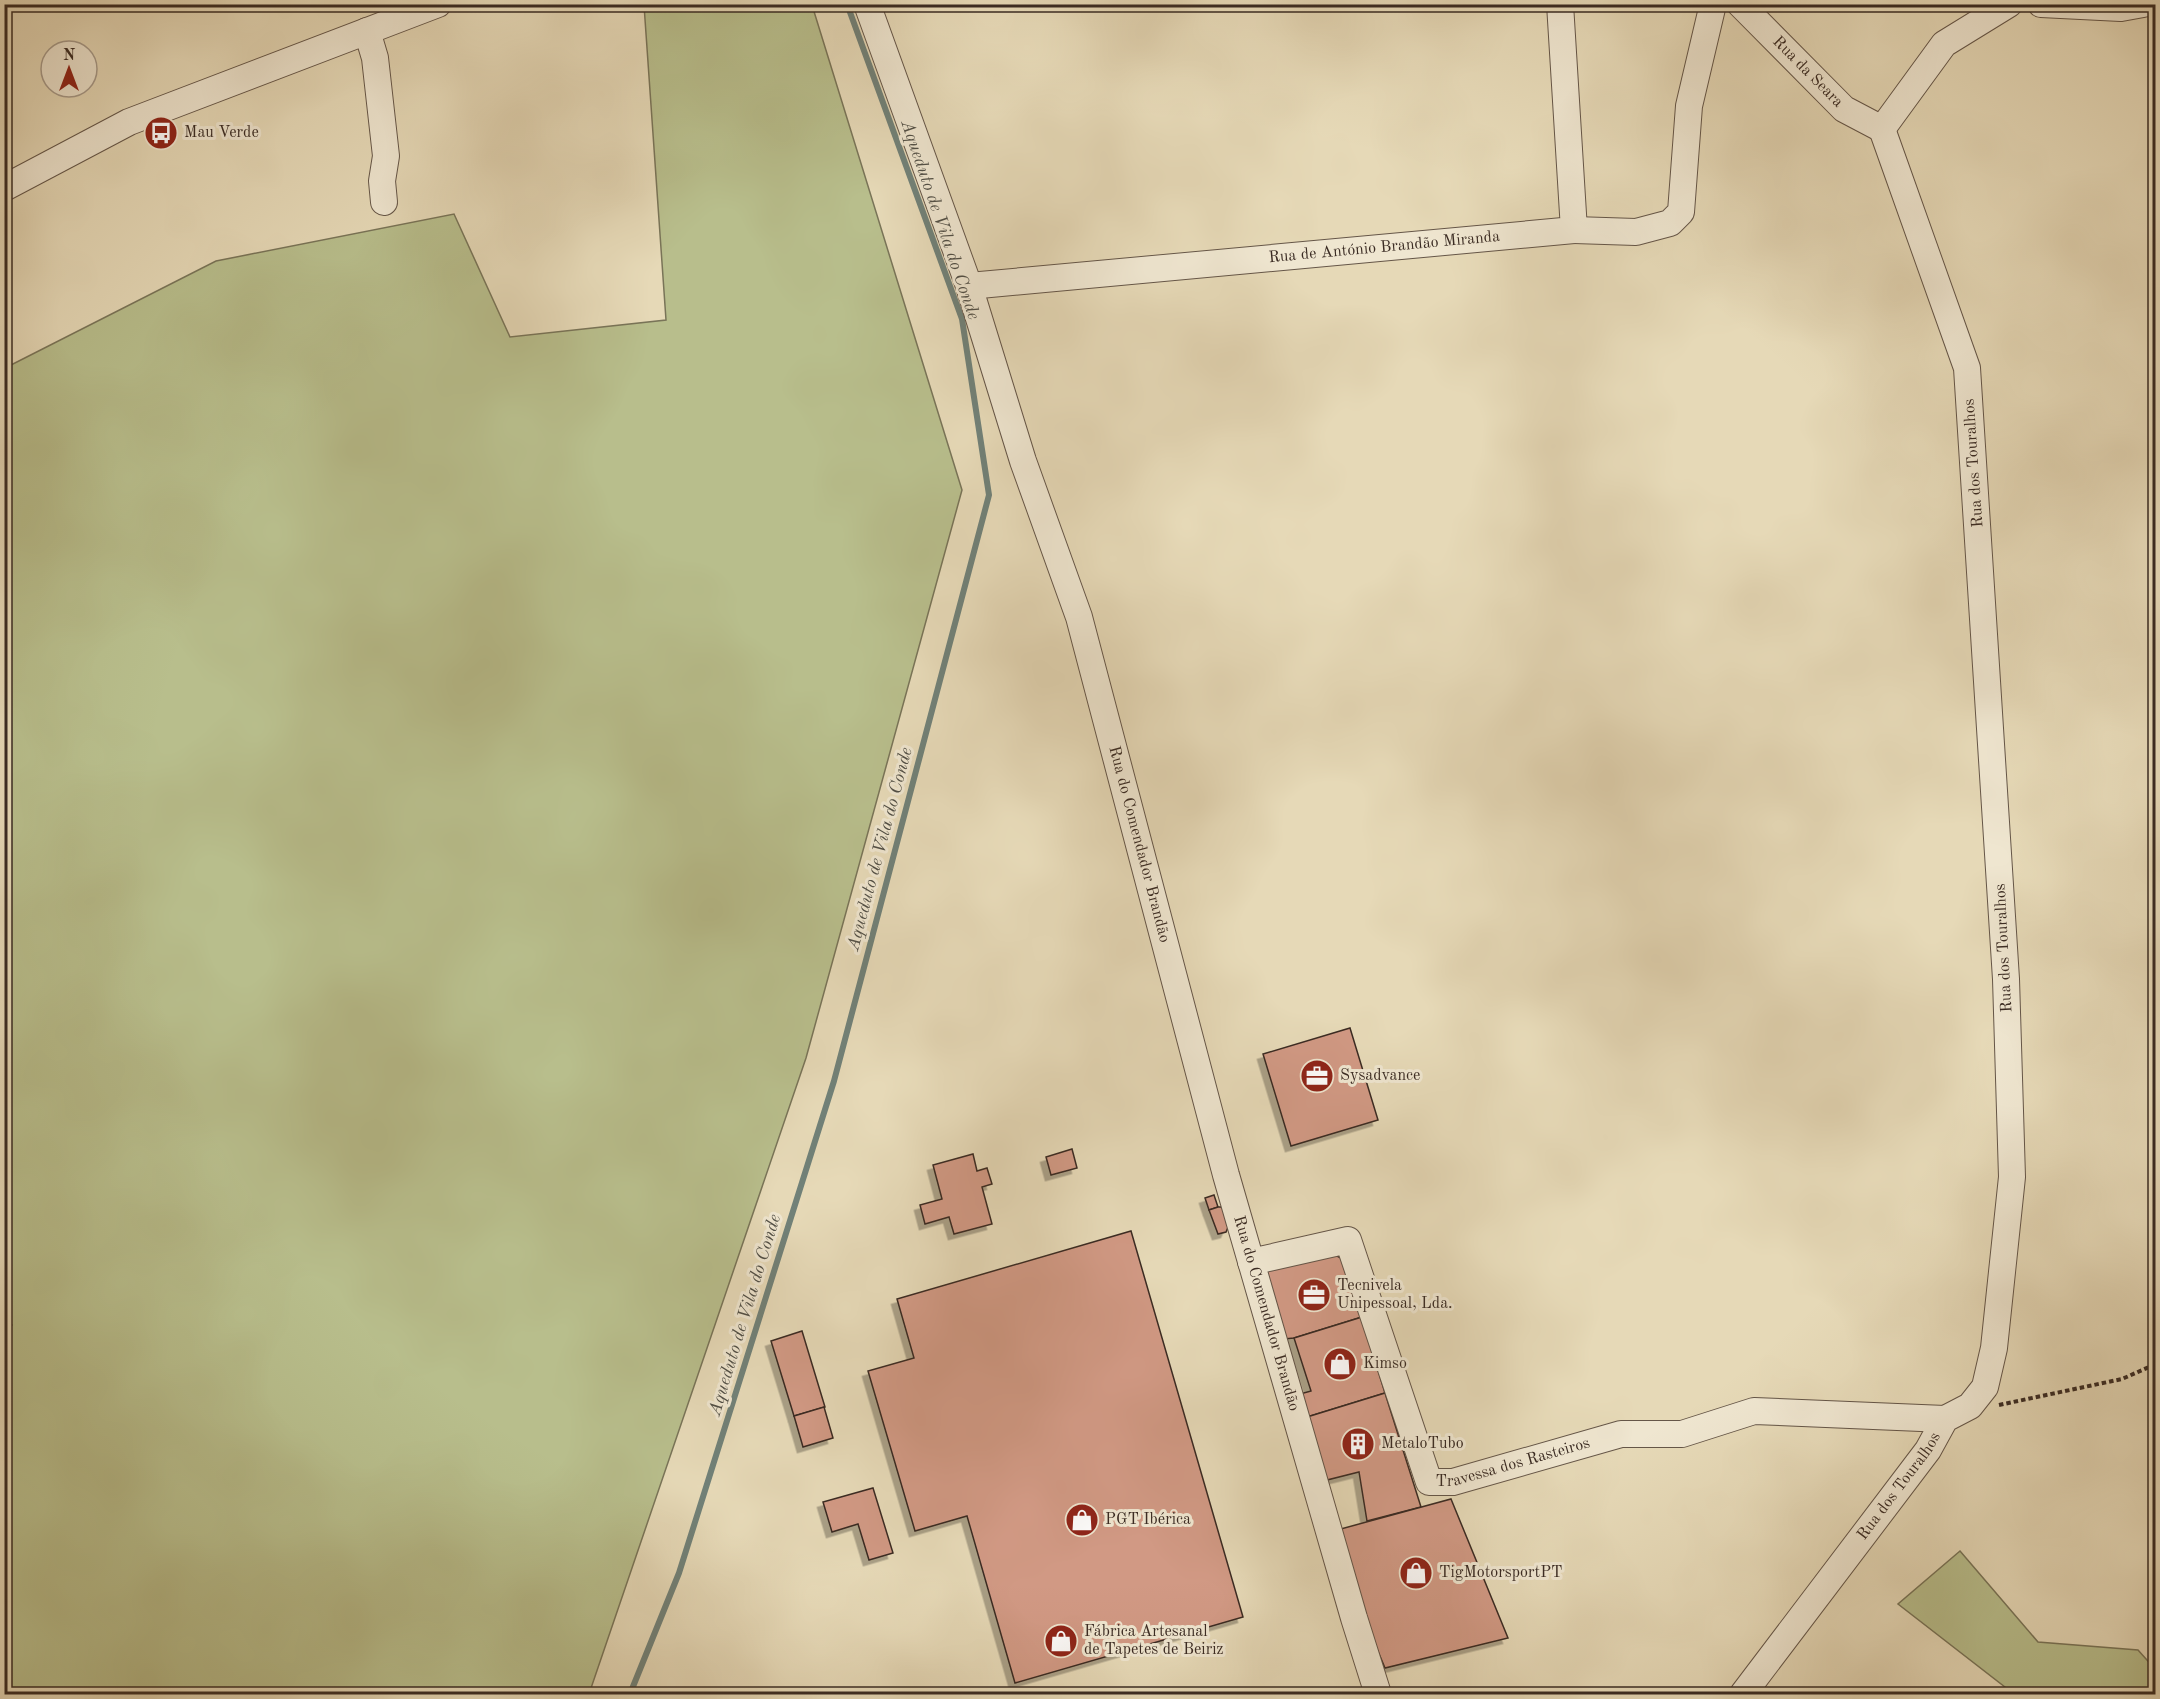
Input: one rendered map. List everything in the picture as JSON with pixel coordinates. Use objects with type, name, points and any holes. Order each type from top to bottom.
[{"type":"street","points":[[4,188],[129,122],[372,21],[438,4]]},
{"type":"street","name":"Rua do Comendador Brandão","points":[[867,4],[969,286],[1023,461],[1079,617],[1226,1175],[1378,1695]]},
{"type":"street","points":[[1560,4],[1574,230]]},
{"type":"street","name":"Rua de António Brandão Miranda","points":[[969,286],[1574,230],[1636,232],[1670,223],[1681,212],[1689,106],[1713,4]]},
{"type":"street","name":"Rua da Seara","points":[[1740,4],[1844,109],[1882,129]]},
{"type":"street","points":[[1882,129],[1944,44],[2009,4]]},
{"type":"street","points":[[2041,4],[2121,8],[2143,4]]},
{"type":"street","points":[[372,21],[386,156],[382,181],[384,202]]},
{"type":"street","name":"Rua dos Touralhos","points":[[1743,1695],[1928,1450],[1945,1419],[1970,1406],[1985,1387],[1994,1348],[2012,1177],[2006,979],[1967,368],[1882,129]]},
{"type":"street","name":"Travessa dos Rasteiros","points":[[1251,1262],[1348,1240],[1429,1482],[1453,1482],[1622,1434],[1682,1434],[1754,1411],[1945,1419]]},
{"type":"path","points":[[1976,1399],[1998,1406],[2122,1379],[2156,1364]]},
{"type":"green space","points":[[644,5],[812,5],[962,490],[806,1058],[589,1694],[5,1694],[4,1331],[12,1325],[4,1319],[5,368],[216,261],[454,214],[510,337],[666,320]]},
{"type":"green space","points":[[1960,1551],[2038,1642],[2138,1650],[2155,1669],[2155,1694],[2014,1694],[1898,1604]]},
{"type":"building","name":"Sysadvance","points":[[1350,1028],[1378,1120],[1291,1146],[1263,1054]]},
{"type":"building","points":[[1072,1149],[1077,1168],[1051,1175],[1046,1157]]},
{"type":"building","points":[[973,1154],[977,1171],[987,1168],[992,1184],[982,1187],[992,1224],[954,1234],[949,1217],[925,1224],[920,1205],[942,1199],[933,1165]]},
{"type":"building","points":[[1214,1195],[1218,1207],[1209,1210],[1205,1198]]},
{"type":"building","points":[[1223,1207],[1229,1225],[1226,1232],[1218,1234],[1209,1210]]},
{"type":"building","points":[[1131,1231],[1243,1617],[1015,1683],[967,1516],[915,1531],[868,1371],[914,1358],[897,1299]]},
{"type":"building","name":"Tecnivela Unipessoal, Lda.","points":[[1325,1250],[1347,1261],[1362,1317],[1284,1339],[1266,1273],[1267,1268]]},
{"type":"building","name":"Kimso","points":[[1362,1317],[1385,1393],[1307,1417],[1300,1394],[1311,1391],[1294,1338]]},
{"type":"building","points":[[802,1331],[825,1407],[794,1416],[771,1341]]},
{"type":"building","name":"MetaloTubo","points":[[1385,1393],[1421,1507],[1367,1521],[1359,1472],[1327,1480],[1307,1417]]},
{"type":"building","points":[[824,1407],[833,1438],[803,1447],[794,1416]]},
{"type":"building","points":[[873,1488],[893,1553],[869,1560],[858,1524],[832,1532],[823,1502]]},
{"type":"building","name":"TigMotorsportPT","points":[[1451,1499],[1508,1638],[1385,1668],[1363,1616],[1337,1530]]},
{"type":"waterway","name":"Aqueduto de Vila do Conde","points":[[630,1694],[679,1573],[834,1081],[989,495],[962,319],[847,4]]},
{"type":"place","name":"Mau Verde","points":[[161,133]]},
{"type":"place","name":"Sysadvance","points":[[1317,1076]]},
{"type":"place","name":"Tecnivela Unipessoal, Lda.","points":[[1314,1295]]},
{"type":"place","name":"Kimso","points":[[1340,1364]]},
{"type":"place","name":"MetaloTubo","points":[[1358,1444]]},
{"type":"place","name":"PGT Ibérica","points":[[1082,1520]]},
{"type":"place","name":"TigMotorsportPT","points":[[1416,1573]]},
{"type":"place","name":"Fábrica Artesanal de Tapetes de Beiriz","points":[[1061,1641]]}]
